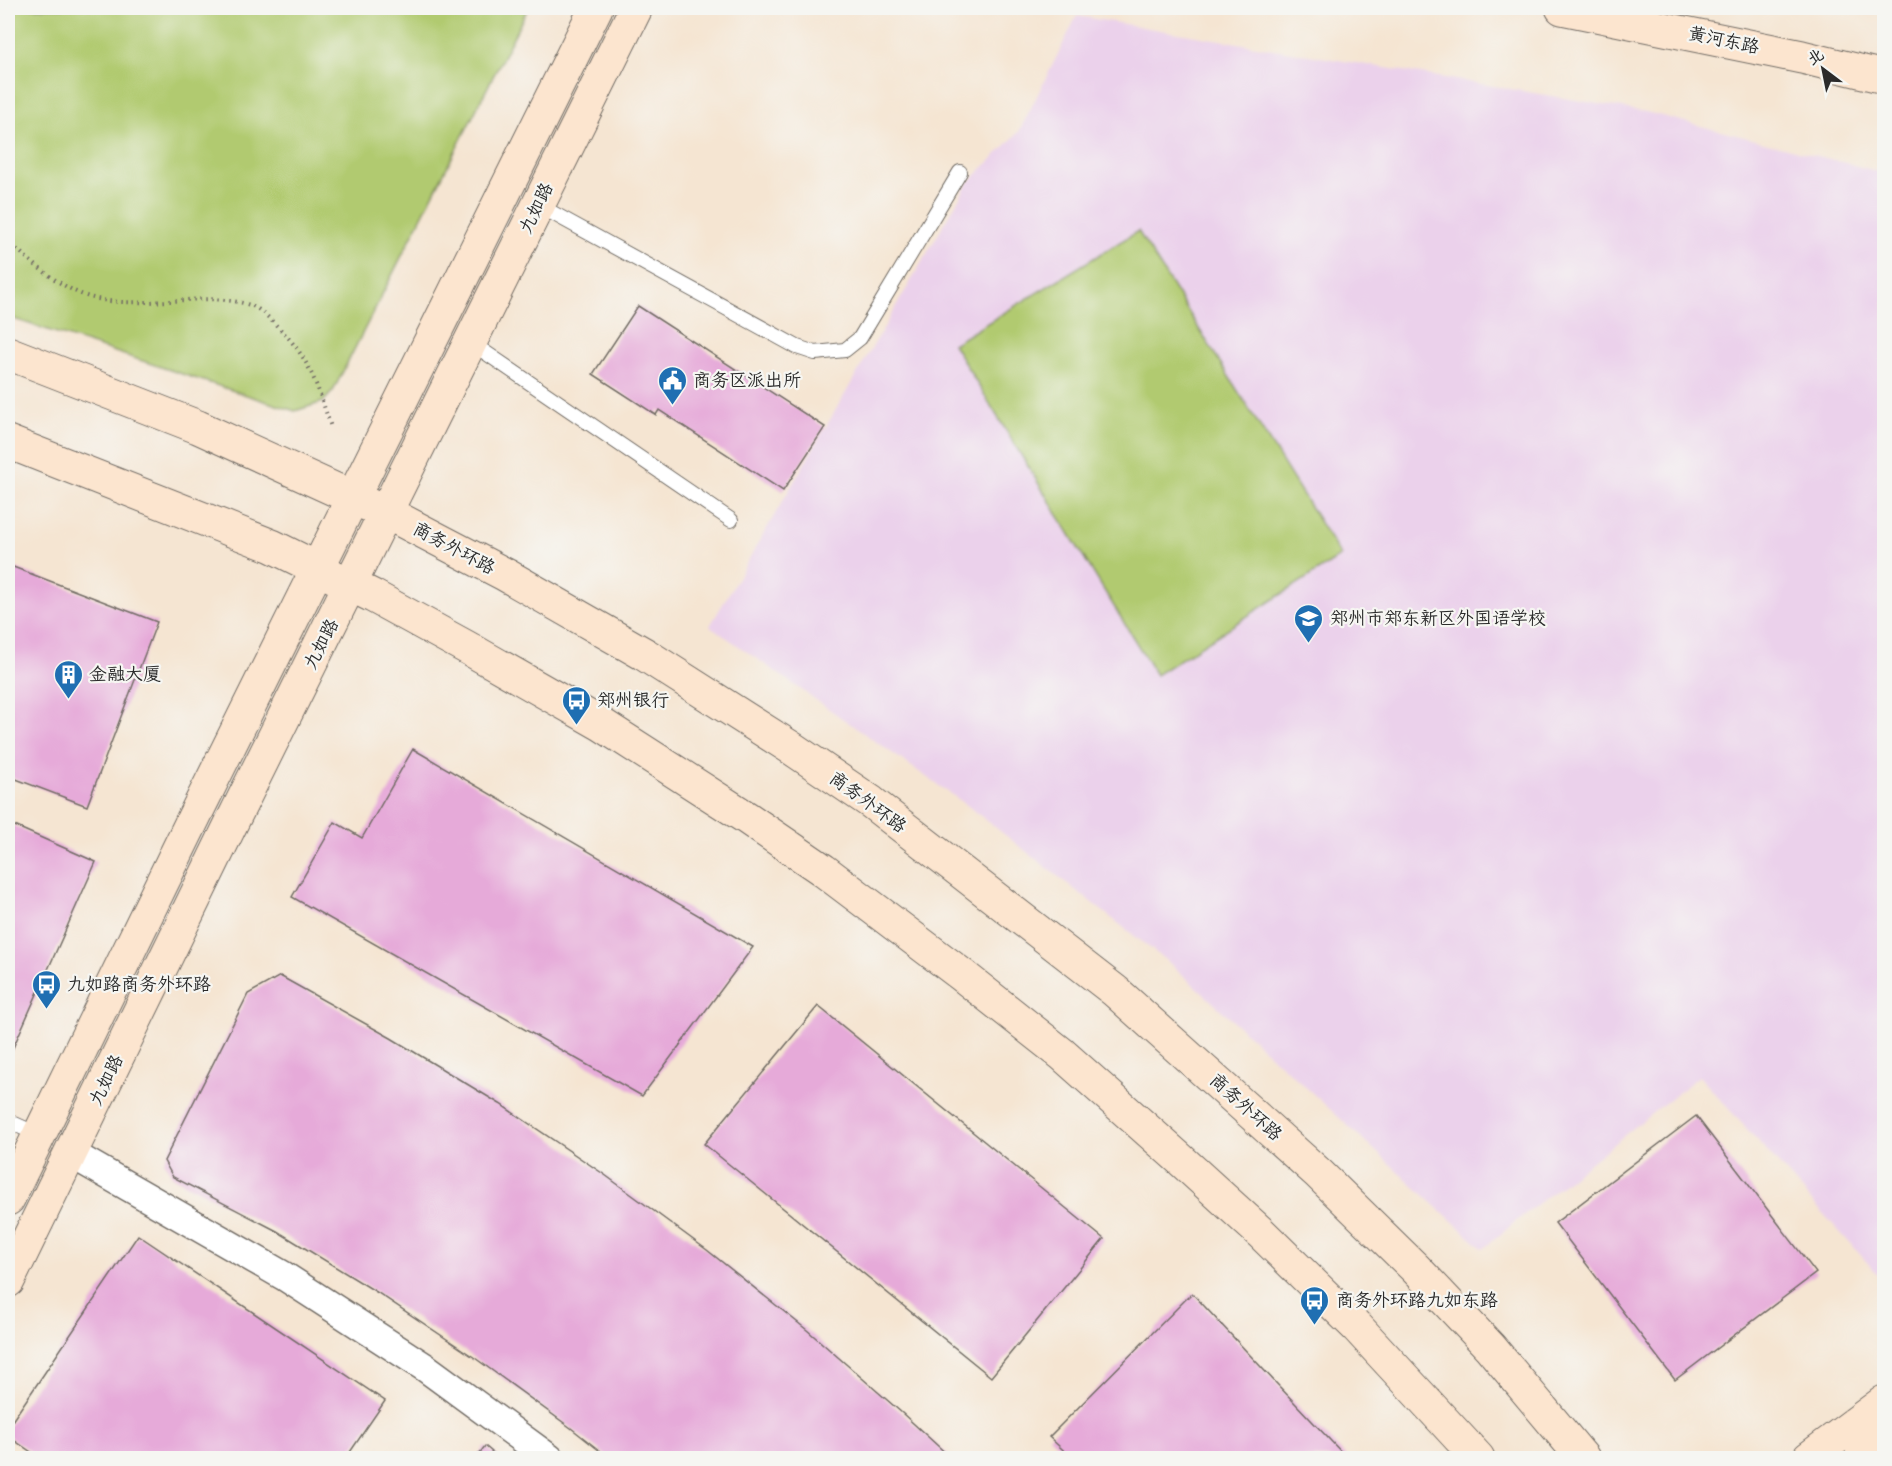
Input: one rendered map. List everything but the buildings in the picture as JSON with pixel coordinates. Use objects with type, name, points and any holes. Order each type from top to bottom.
[{"type":"street","name":"九如路","points":[[8,1199],[352,498],[596,8]]},
{"type":"street","name":"九如路","points":[[8,1281],[636,8]]},
{"type":"street","name":"黄河东路","points":[[1562,8],[1802,57],[1884,77]]},
{"type":"street","name":"商务外环路","points":[[8,353],[198,427],[386,513],[507,575],[644,654],[871,802],[1115,991],[1318,1173],[1416,1269],[1490,1347],[1583,1458]]},
{"type":"street","points":[[8,442],[272,546],[318,568],[466,647],[601,724],[823,870],[1062,1054],[1261,1233],[1357,1326],[1478,1458]]},
{"type":"street","points":[[70,1154],[284,1276],[426,1368],[549,1458]]},
{"type":"street","points":[[1809,1458],[1884,1402]]},
{"type":"street","points":[[1861,1458],[1884,1441]]},
{"type":"lane","points":[[538,206],[797,346],[815,353],[845,351],[860,338],[960,172]]},
{"type":"lane","points":[[470,342],[731,520]]},
{"type":"lane","points":[[8,1120],[39,1135]]},
{"type":"path","points":[[8,241],[62,284],[85,295],[112,301],[205,299],[234,301],[253,306],[289,337],[303,356],[315,380],[331,427]]},
{"type":"shaded area","name":"郑州市郑东新区外国语学校","points":[[1077,16],[1646,112],[1884,173],[1884,1281],[1699,1076],[1483,1249],[1173,966],[968,806],[710,626],[968,183],[1019,132]]},
{"type":"green space","points":[[8,8],[528,8],[333,391],[323,402],[295,411],[8,317]]},
{"type":"green space","points":[[1138,231],[1341,556],[1156,675],[953,344]]},
{"type":"place","name":"商务区派出所","points":[[672,406]]},
{"type":"place","name":"郑州市郑东新区外国语学校","points":[[1309,644]]},
{"type":"place","name":"金融大厦","points":[[68,700]]},
{"type":"place","name":"郑州银行","points":[[576,726]]},
{"type":"place","name":"九如路商务外环路","points":[[46,1010]]},
{"type":"place","name":"商务外环路九如东路","points":[[1315,1326]]}]
